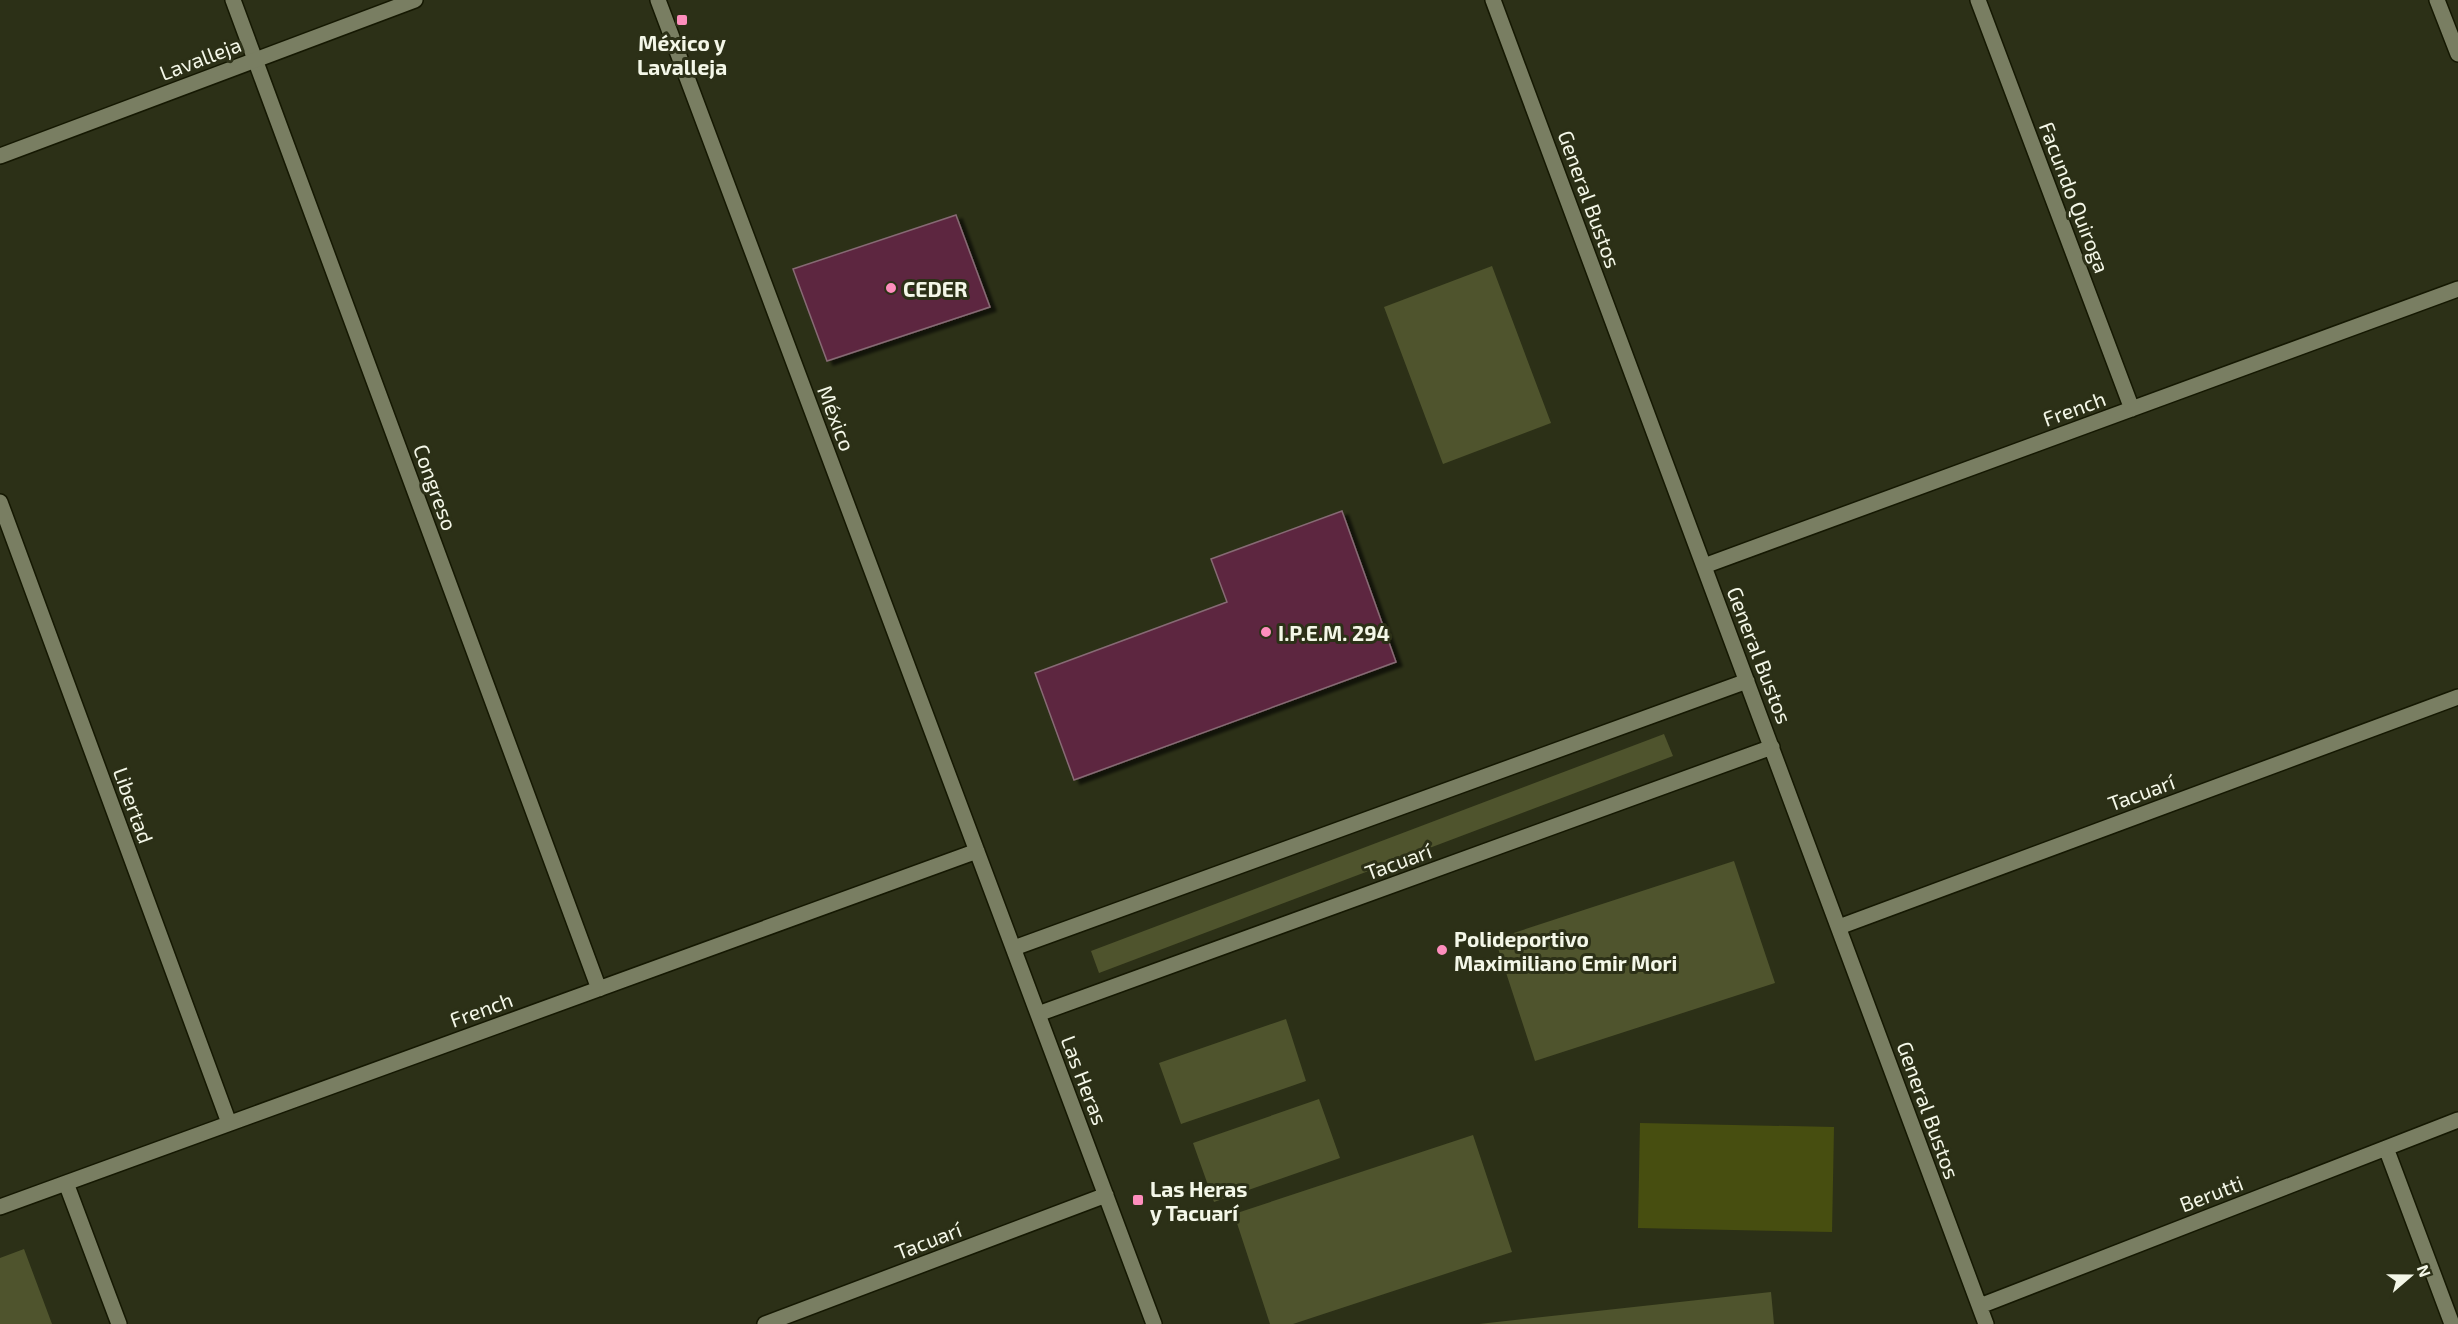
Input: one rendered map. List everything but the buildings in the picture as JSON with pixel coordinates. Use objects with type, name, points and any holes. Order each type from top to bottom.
[{"type":"street","name":"Congreso","points":[[233,0],[598,989]]},
{"type":"street","name":"Lavalleja","points":[[0,156],[415,0]]},
{"type":"street","name":"México","points":[[658,0],[977,851]]},
{"type":"street","name":"General Bustos","points":[[1493,0],[1986,1324]]},
{"type":"street","name":"Facundo Quiroga","points":[[1978,0],[2132,409]]},
{"type":"street","points":[[2438,0],[2458,54]]},
{"type":"street","name":"French","points":[[1704,566],[2458,289]]},
{"type":"street","name":"Libertad","points":[[0,502],[229,1124]]},
{"type":"street","points":[[1014,948],[1747,681]]},
{"type":"street","name":"Tacuarí","points":[[1839,927],[2458,697]]},
{"type":"street","name":"Tacuarí","points":[[1038,1014],[1772,747]]},
{"type":"street","name":"Las Heras","points":[[977,851],[1154,1324]]},
{"type":"street","name":"French","points":[[0,1207],[977,851]]},
{"type":"street","name":"Berutti","points":[[1980,1306],[2458,1120]]},
{"type":"street","points":[[2386,1148],[2452,1324]]},
{"type":"street","points":[[66,1183],[119,1324]]},
{"type":"street","name":"Tacuarí","points":[[765,1324],[1106,1195]]},
{"type":"shaded area","points":[[1492,266],[1551,423],[1443,464],[1384,307]]},
{"type":"shaded area","points":[[1664,734],[1673,756],[1099,973],[1091,951]]},
{"type":"shaded area","points":[[1734,861],[1775,983],[1535,1061],[1495,939]]},
{"type":"shaded area","points":[[1286,1019],[1306,1081],[1181,1124],[1159,1063]]},
{"type":"shaded area","points":[[1319,1099],[1340,1158],[1214,1202],[1193,1143]]},
{"type":"shaded area","points":[[1640,1123],[1834,1127],[1832,1232],[1638,1228]]},
{"type":"shaded area","points":[[1473,1135],[1512,1252],[1293,1324],[1270,1324],[1234,1214]]},
{"type":"shaded area","points":[[24,1249],[52,1324],[0,1324],[0,1258]]},
{"type":"shaded area","points":[[1771,1292],[1774,1324],[1479,1324]]},
{"type":"place","name":"México y Lavalleja","points":[[682,20]]},
{"type":"place","name":"CEDER","points":[[891,288]]},
{"type":"place","name":"I.P.E.M. 294","points":[[1266,632]]},
{"type":"place","name":"Polideportivo Maximiliano Emir Mori","points":[[1442,950]]},
{"type":"place","name":"Las Heras y Tacuarí","points":[[1138,1200]]}]
